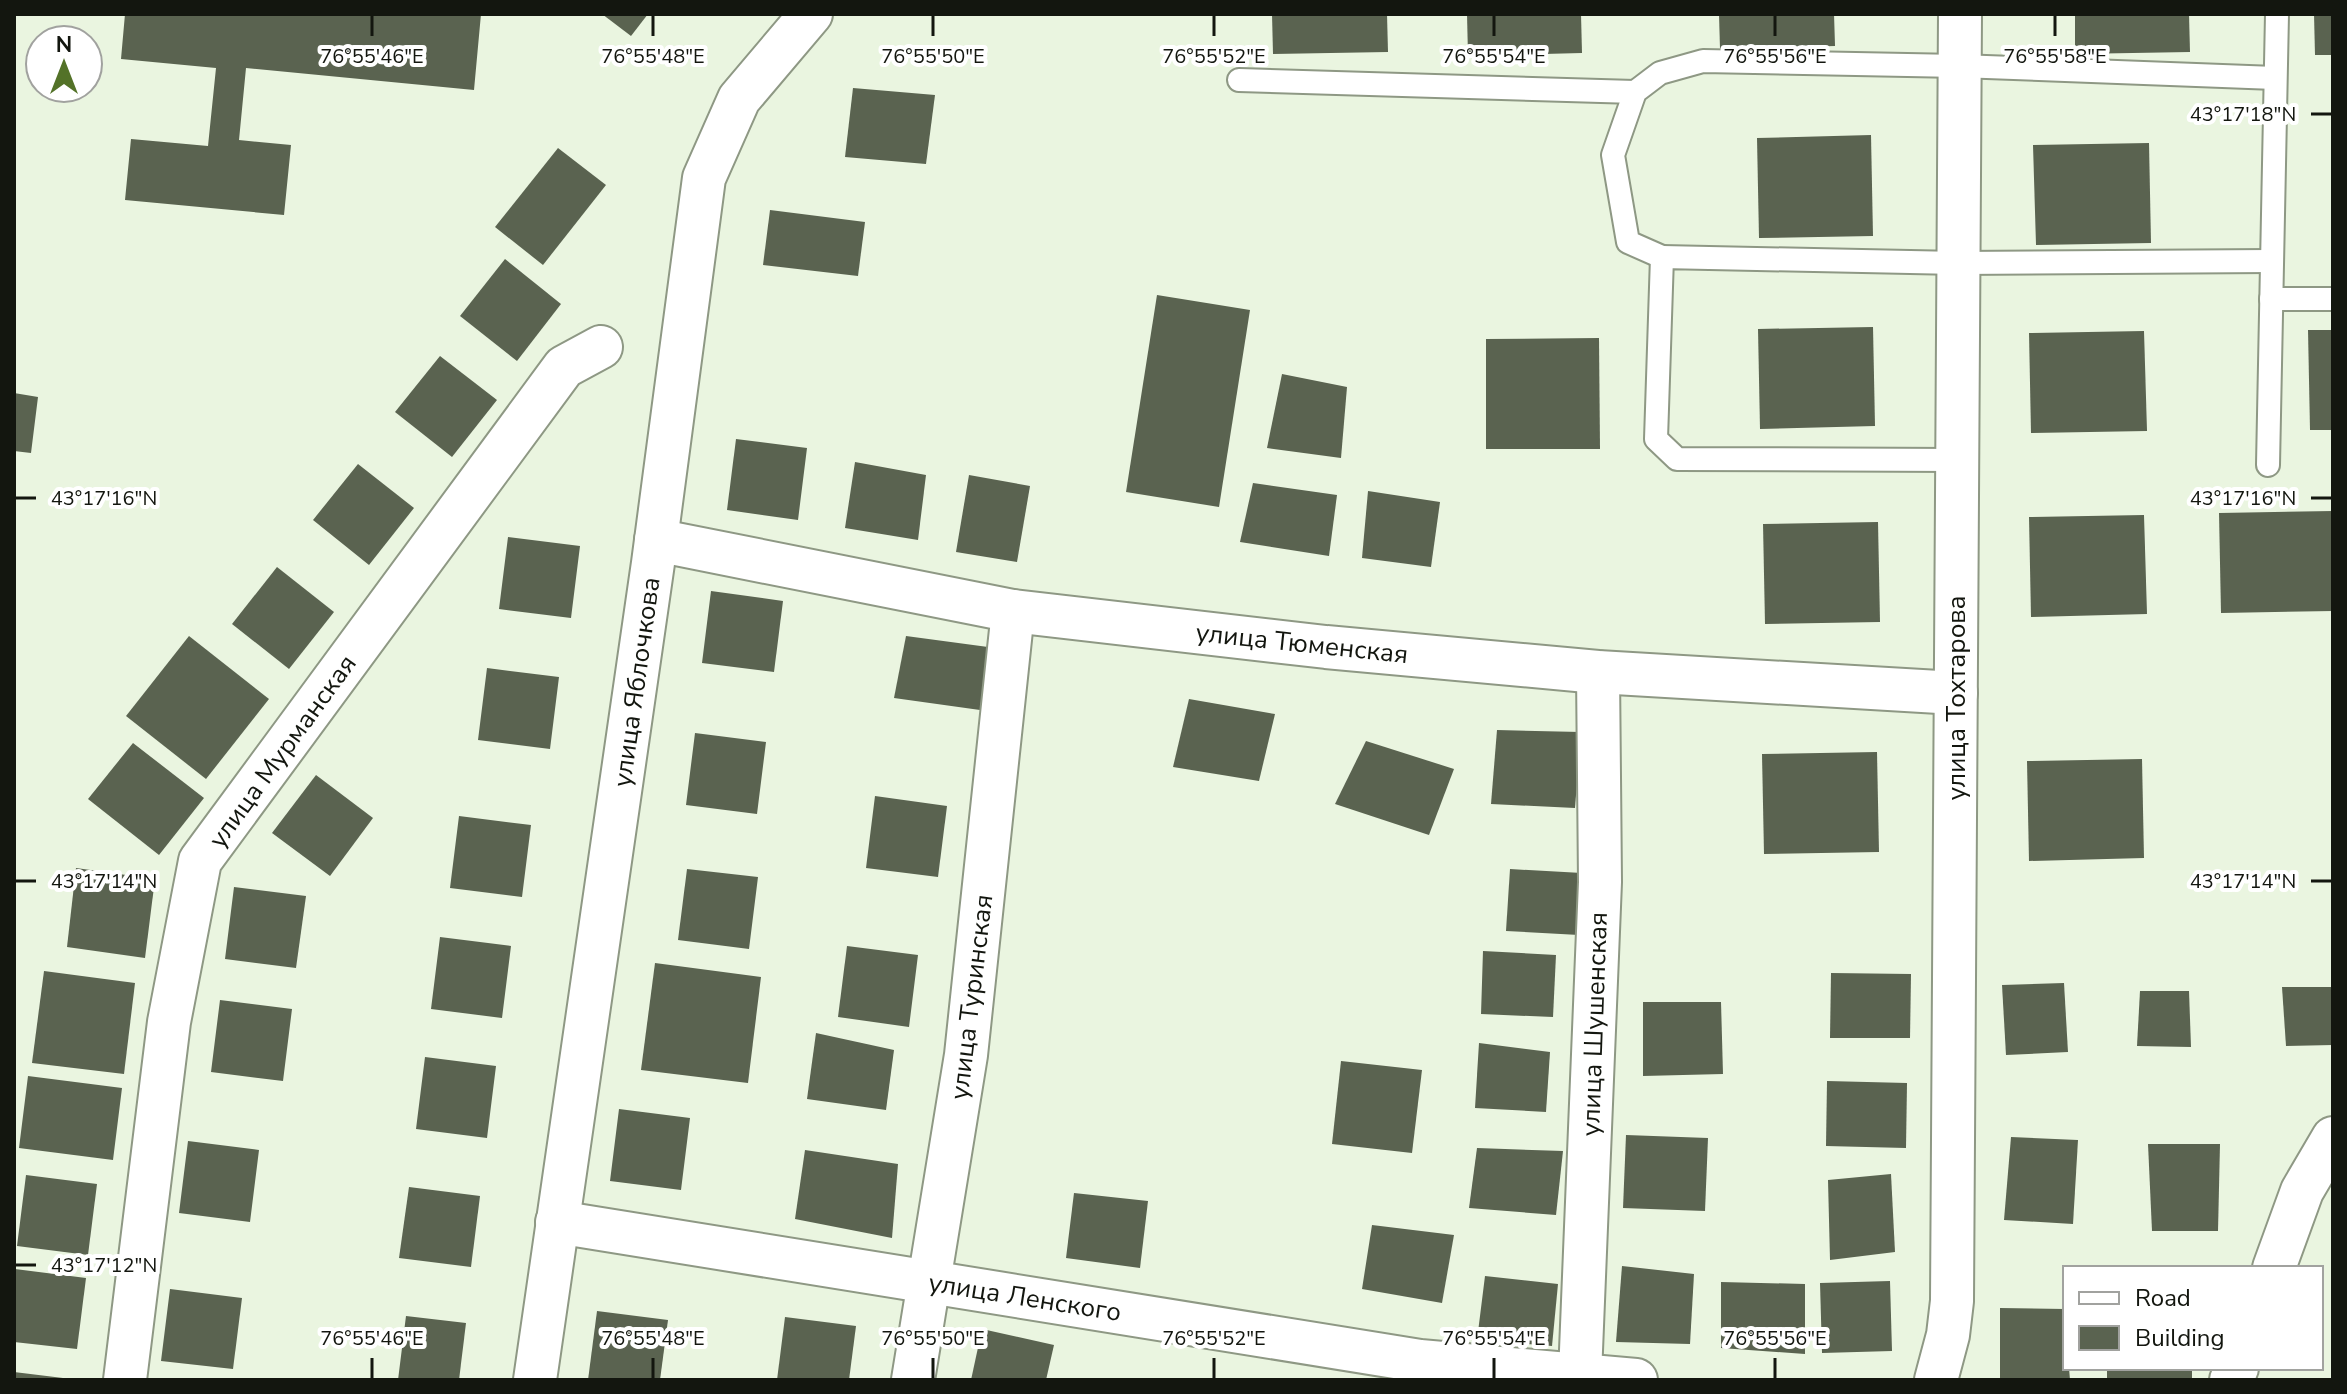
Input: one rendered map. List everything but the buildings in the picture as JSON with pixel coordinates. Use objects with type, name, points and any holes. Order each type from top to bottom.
[{"type":"street","name":"улица Яблочкова","points":[[535,1380],[656,540],[704,178],[739,99],[811,14]]},
{"type":"street","name":"улица Тохтарова","points":[[1936,1380],[1948,1335],[1952,1301],[1960,14]]},
{"type":"street","name":"улица Мурманская","points":[[125,1380],[169,1022],[200,861],[564,367],[601,347]]},
{"type":"street","name":"улица Тюменская","points":[[656,540],[1013,611],[1311,645],[1598,672],[1956,693]]},
{"type":"street","name":"улица Туринская","points":[[913,1380],[966,1055],[1013,611]]},
{"type":"street","name":"улица Шушенская","points":[[1580,1375],[1600,882],[1598,672]]},
{"type":"street","points":[[2275,1266],[2302,1191],[2333,1138]]},
{"type":"street","name":"улица Ленского","points":[[557,1222],[1420,1361],[1636,1380]]},
{"type":"lane","points":[[2268,465],[2277,14]]},
{"type":"lane","points":[[2272,261],[1958,263],[1662,257],[1628,242],[1613,155],[1635,92],[1660,73],[1703,61],[1959,66],[2275,78]]},
{"type":"lane","points":[[1239,80],[1635,92]]},
{"type":"lane","points":[[1662,257],[1656,439],[1677,459],[1957,460]]},
{"type":"lane","points":[[2271,299],[2333,299]]}]
